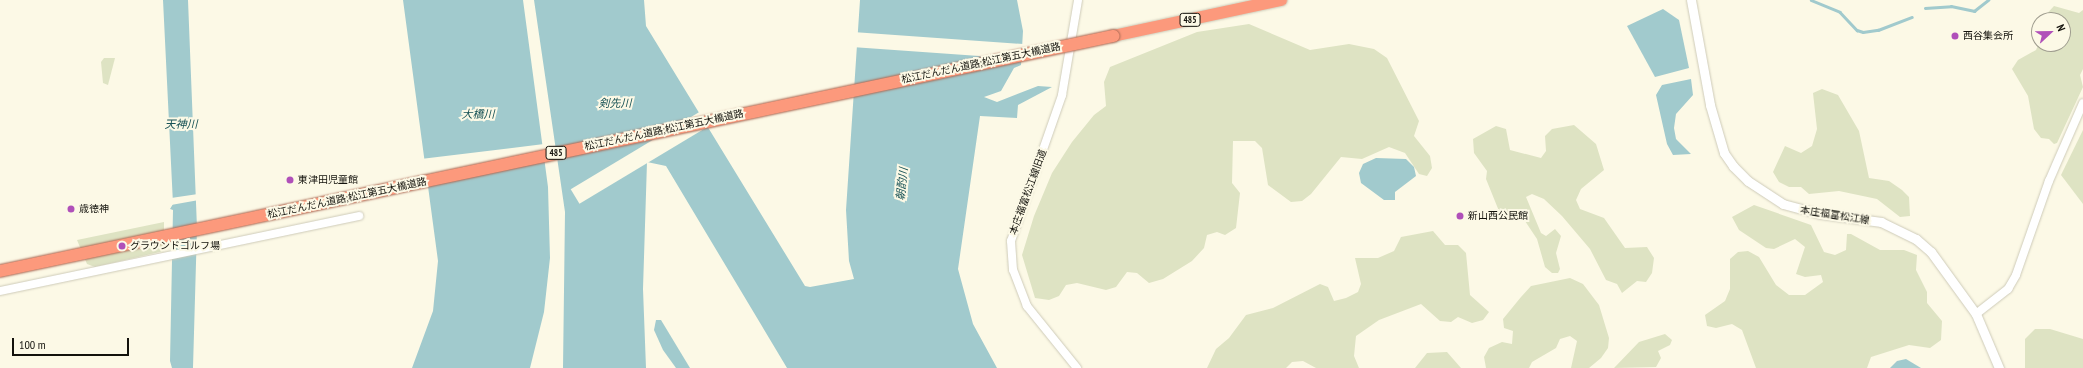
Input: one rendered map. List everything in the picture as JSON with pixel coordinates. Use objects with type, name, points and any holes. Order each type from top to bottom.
[{"type":"highway","name":"松江だんだん道路;松江第五大橋道路","points":[[0,271],[1281,0]]},
{"type":"main road","name":"本庄福富松江線","points":[[1691,0],[1710,105],[1724,153],[1733,166],[1748,181],[1783,204],[1814,213],[1881,222],[1916,239],[1931,252],[1976,314],[1999,368]]},
{"type":"street","name":"本庄福富松江線旧道","points":[[1077,368],[1026,306],[1013,270],[1011,240],[1062,95],[1078,0]]},
{"type":"street","points":[[1976,314],[2008,289],[2016,275],[2049,181],[2083,103]]},
{"type":"street","points":[[0,291],[359,216]]},
{"type":"green space","points":[[2054,6],[2079,13],[2083,10],[2083,69],[2080,75],[2083,87],[2057,143],[2054,144],[2049,139],[2041,138],[2034,129],[2028,96],[2012,69],[2018,60],[2032,52],[2071,52],[2071,12],[2048,12]]},
{"type":"green space","points":[[1249,24],[1310,50],[1349,44],[1374,49],[1387,58],[1419,121],[1414,136],[1430,156],[1432,168],[1427,176],[1419,174],[1405,153],[1389,147],[1362,159],[1341,157],[1311,194],[1302,201],[1291,202],[1268,185],[1262,148],[1255,141],[1233,141],[1232,183],[1240,193],[1236,228],[1225,235],[1217,232],[1207,235],[1204,248],[1192,261],[1163,279],[1149,283],[1137,273],[1127,272],[1116,287],[1106,290],[1077,283],[1066,285],[1059,296],[1049,300],[1035,298],[1022,255],[1034,216],[1052,173],[1072,142],[1094,115],[1106,106],[1104,82],[1110,67],[1197,32]]},
{"type":"green space","points":[[104,58],[115,58],[108,85],[103,83],[101,62]]},
{"type":"green space","points":[[1822,89],[1838,95],[1859,131],[1869,178],[1889,181],[1902,190],[1909,197],[1910,216],[1900,217],[1877,199],[1839,191],[1809,194],[1801,187],[1789,187],[1779,182],[1773,172],[1785,146],[1801,153],[1812,146],[1817,129],[1813,93]]},
{"type":"green space","points":[[1574,125],[1596,144],[1604,170],[1581,189],[1576,200],[1580,209],[1604,218],[1625,248],[1647,247],[1654,258],[1652,273],[1646,282],[1637,281],[1622,293],[1617,284],[1606,280],[1590,249],[1562,216],[1544,199],[1532,194],[1526,197],[1541,233],[1546,236],[1555,229],[1561,236],[1556,253],[1560,269],[1558,273],[1552,273],[1545,267],[1537,239],[1525,221],[1514,214],[1501,216],[1486,179],[1487,171],[1474,153],[1473,139],[1496,126],[1506,129],[1510,150],[1541,158],[1546,151],[1545,136],[1552,129]]},
{"type":"green space","points":[[2083,130],[2083,204],[2061,175]]},
{"type":"green space","points":[[1754,205],[1811,225],[1824,252],[1835,255],[1846,250],[1847,234],[1851,234],[1880,250],[1904,250],[1917,255],[1916,270],[1927,292],[1927,303],[1942,321],[1941,340],[1930,348],[1909,345],[1871,357],[1867,368],[1756,368],[1742,330],[1732,324],[1716,328],[1707,326],[1705,315],[1725,301],[1730,289],[1730,259],[1738,252],[1748,251],[1759,257],[1776,285],[1789,295],[1805,295],[1823,282],[1821,275],[1805,277],[1796,274],[1805,247],[1795,239],[1774,249],[1766,248],[1739,230],[1732,217]]},
{"type":"green space","name":"グラウンドゴルフ場","points":[[164,222],[164,251],[95,267],[87,264],[77,240]]},
{"type":"green space","points":[[1433,231],[1445,245],[1458,245],[1466,253],[1470,295],[1489,312],[1483,320],[1472,323],[1458,317],[1451,322],[1440,321],[1421,304],[1379,320],[1356,336],[1354,356],[1359,368],[1316,368],[1303,361],[1292,362],[1286,368],[1207,368],[1216,349],[1229,338],[1246,315],[1273,308],[1320,284],[1328,287],[1334,301],[1346,298],[1358,292],[1361,284],[1355,258],[1378,258],[1394,251],[1401,237]]},
{"type":"green space","points":[[1570,278],[1583,284],[1599,305],[1609,338],[1608,348],[1601,358],[1589,368],[1571,368],[1577,341],[1570,336],[1560,339],[1556,348],[1532,362],[1529,368],[1486,368],[1484,357],[1489,348],[1502,342],[1512,344],[1513,331],[1504,328],[1503,319],[1531,286]]},
{"type":"green space","points":[[2035,329],[2050,329],[2083,339],[2083,368],[2025,368],[2025,339]]},
{"type":"green space","points":[[1665,334],[1672,340],[1670,345],[1658,351],[1661,358],[1656,367],[1614,368],[1639,342]]},
{"type":"green space","points":[[1447,352],[1461,368],[1415,368],[1427,353]]},
{"type":"water","name":"天神川","points":[[163,0],[188,0],[197,228],[193,368],[172,368],[170,361],[173,210],[170,209],[173,204]]},
{"type":"water","name":"大橋川","points":[[403,0],[523,0],[548,187],[550,258],[544,312],[530,368],[412,368],[433,311],[438,261]]},
{"type":"water","name":"剣先川","points":[[534,0],[644,0],[646,26],[805,286],[810,287],[854,279],[849,261],[846,210],[860,0],[1017,0],[1023,31],[1021,65],[1014,68],[1001,91],[984,97],[997,102],[1038,86],[1052,87],[1018,105],[1017,118],[980,116],[958,269],[973,324],[997,368],[787,368],[666,166],[647,162],[643,289],[646,368],[563,368],[565,212]]},
{"type":"water","points":[[1663,9],[1679,20],[1689,68],[1655,77],[1627,26]]},
{"type":"water","points":[[1691,79],[1693,95],[1676,114],[1674,128],[1676,139],[1691,154],[1673,155],[1667,144],[1656,95],[1662,85]]},
{"type":"water","points":[[1376,158],[1406,159],[1414,167],[1416,176],[1395,192],[1395,200],[1384,200],[1361,183],[1359,173],[1363,164]]},
{"type":"water","points":[[656,320],[661,320],[690,368],[676,368],[663,350],[654,330]]},
{"type":"water","points":[[1906,359],[1921,368],[1890,368],[1897,361]]},
{"type":"pier","points":[[849,32],[1023,44],[1022,59],[848,47]]},
{"type":"pier","points":[[701,111],[710,126],[579,204],[571,189]]},
{"type":"pier","points":[[544,144],[546,160],[425,175],[423,159]]},
{"type":"pier","points":[[198,194],[199,200],[171,205],[171,198]]},
{"type":"waterway","points":[[1811,0],[1840,12],[1857,30],[1863,32],[1878,30],[1912,17]]},
{"type":"waterway","points":[[1925,8],[1951,6],[1974,11],[1988,0]]},
{"type":"place","name":"西谷集会所","points":[[1955,36]]},
{"type":"place","name":"東津田児童館","points":[[290,180]]},
{"type":"place","name":"歳徳神","points":[[71,209]]},
{"type":"place","name":"新山西公民館","points":[[1460,216]]},
{"type":"place","name":"グラウンドゴルフ場","points":[[122,246]]},
{"type":"water label","name":"朝酌川","points":[[902,184]]}]
